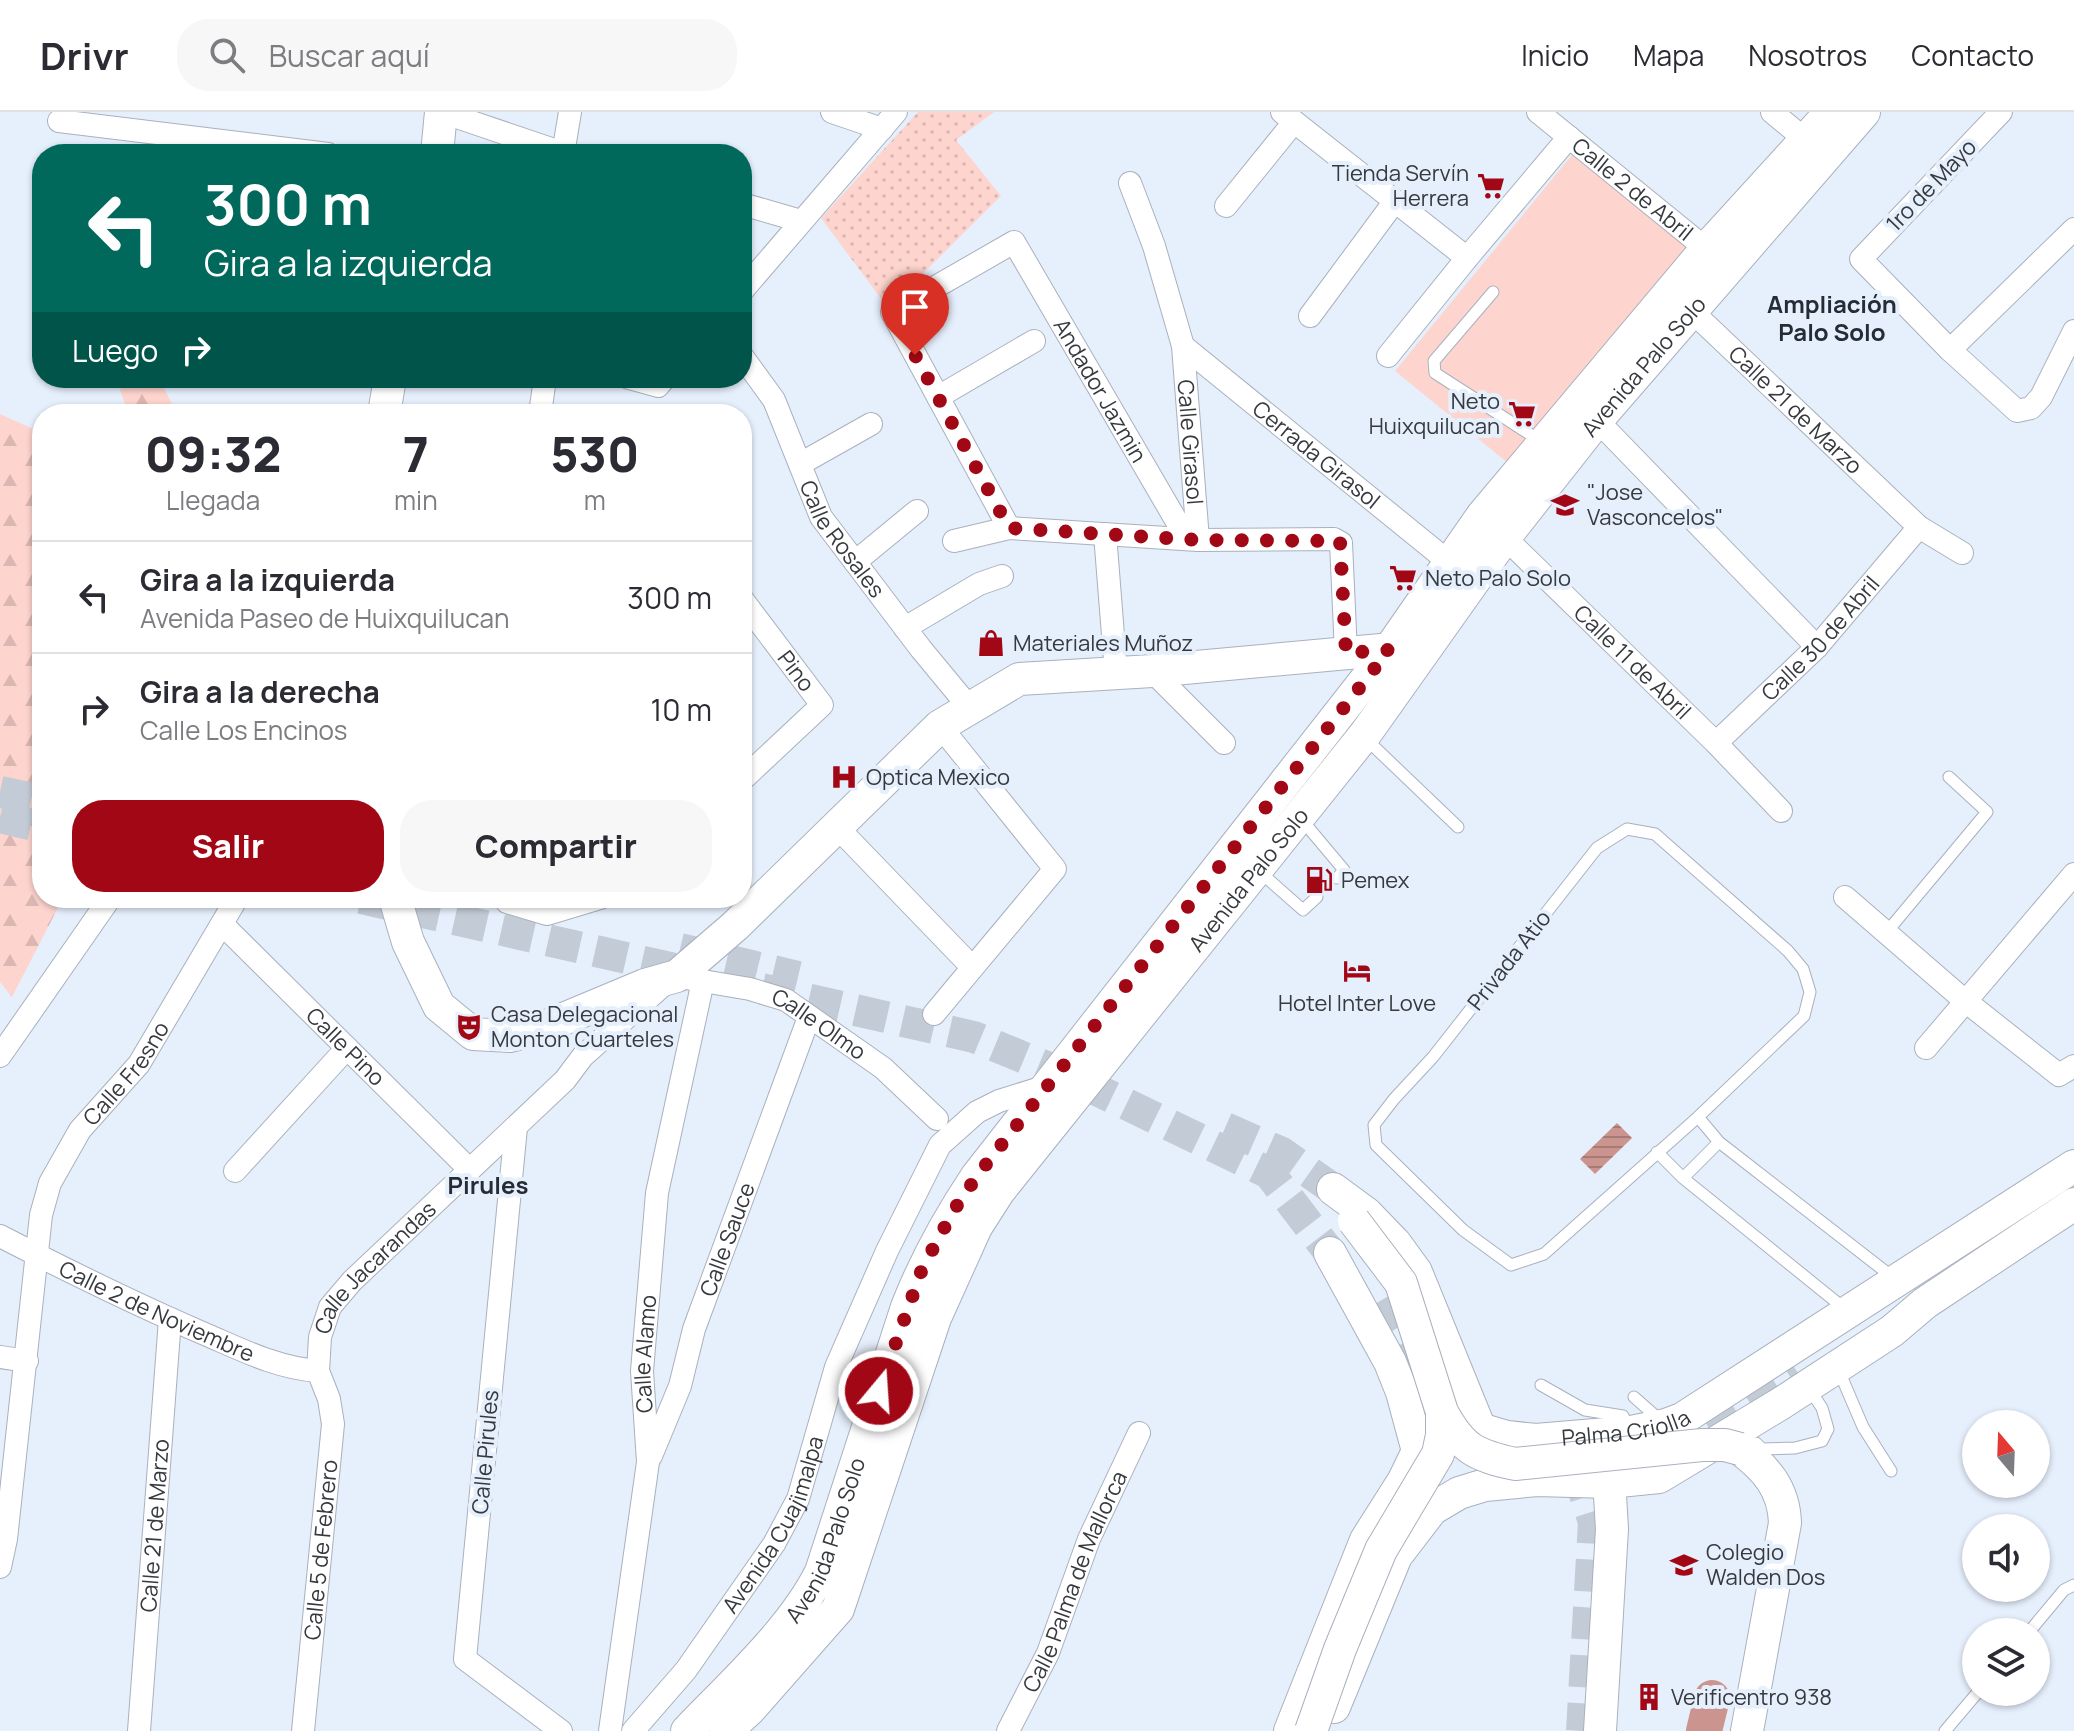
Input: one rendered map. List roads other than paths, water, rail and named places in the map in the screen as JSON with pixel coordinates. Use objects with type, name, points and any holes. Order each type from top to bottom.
[{"type":"main road","points":[[438,144],[441,112]]},
{"type":"main road","name":"Avenida Palo Solo","points":[[1814,148],[1831,112]]},
{"type":"main road","name":"Avenida Palo Solo","points":[[894,1395],[988,1208],[1450,563],[1494,527],[1587,410],[1814,148],[1864,112]]},
{"type":"main road","name":"Avenida Palo Solo","points":[[687,1731],[737,1714],[838,1609],[894,1395],[917,1282],[954,1210],[977,1176],[1047,1086],[1197,920],[1257,869],[1363,736],[1425,646],[1544,443],[1587,410]]},
{"type":"main road","points":[[398,908],[408,942],[439,1006],[473,1034],[510,1036],[542,1028],[645,985],[690,978],[735,926],[940,726],[1019,679],[1152,671],[1425,646]]},
{"type":"main road","name":"Palma Criolla","points":[[1418,1451],[1447,1433],[1480,1429],[1507,1437],[1536,1440],[1608,1435],[1666,1425],[1682,1419],[2074,1166]]},
{"type":"main road","points":[[1290,1731],[1366,1540],[1404,1480],[1418,1451],[1402,1392],[1341,1238],[1333,1189],[1367,1214],[1395,1243],[1416,1272],[1480,1429]]},
{"type":"main road","name":"Palma Criolla","points":[[1324,1731],[1396,1556],[1432,1509],[1459,1493],[1485,1485],[1537,1480],[1590,1482],[1659,1477],[1740,1428],[1802,1378],[1837,1367],[1892,1331],[1925,1303],[2074,1204]]},
{"type":"main road","points":[[1341,1238],[1380,1301]]},
{"type":"main road","points":[[1341,1238],[1401,1283],[1442,1412],[1454,1435],[1488,1458],[1515,1464],[1725,1445],[1740,1449],[1763,1468],[1779,1491],[1785,1523],[1747,1731]]},
{"type":"main road","points":[[1802,1378],[1882,1316],[1925,1303]]},
{"type":"main road","points":[[1311,1731],[1340,1649],[1381,1550],[1438,1454],[1442,1412]]},
{"type":"main road","points":[[1600,1731],[1612,1529],[1590,1482],[1608,1435]]},
{"type":"main road","points":[[1354,1571],[1363,1587],[1378,1587],[1386,1579]]},
{"type":"street","points":[[441,112],[535,144]]},
{"type":"street","points":[[565,144],[570,112]]},
{"type":"street","points":[[832,112],[889,121]]},
{"type":"street","name":"Calle 2 de Abril","points":[[1538,112],[1717,258]]},
{"type":"street","points":[[1772,112],[1814,148]]},
{"type":"street","name":"1ro de Mayo","points":[[1950,350],[1861,259],[2001,112]]},
{"type":"street","points":[[1226,206],[1288,117],[1467,258]]},
{"type":"street","points":[[59,121],[246,144]]},
{"type":"street","points":[[752,279],[889,121]]},
{"type":"street","points":[[1388,356],[1569,137]]},
{"type":"street","name":"Calle Girasol","points":[[1130,183],[1154,246],[1183,346],[1193,540]]},
{"type":"street","points":[[1310,316],[1395,201]]},
{"type":"street","points":[[752,207],[801,221]]},
{"type":"street","points":[[2074,229],[1950,350],[2017,411],[2031,408],[2041,397],[2074,331]]},
{"type":"street","name":"Andador Jazmin","points":[[938,397],[892,312],[1014,242],[1193,540]]},
{"type":"street","name":"Calle 21 de Marzo","points":[[1682,301],[1919,527],[1962,553]]},
{"type":"street","points":[[1009,528],[938,397],[1034,341]]},
{"type":"street","name":"Cerrada Girasol","points":[[1183,346],[1450,563]]},
{"type":"street","name":"Calle Rosales","points":[[752,370],[774,400],[821,517],[969,707]]},
{"type":"street","points":[[1587,410],[1817,647]]},
{"type":"street","points":[[800,464],[871,424]]},
{"type":"street","points":[[855,562],[917,511]]},
{"type":"street","name":"Calle 11 de Abril","points":[[1494,527],[1716,743],[1781,811]]},
{"type":"street","name":"Calle 30 de Abril","points":[[1716,743],[1817,647],[1919,527]]},
{"type":"street","points":[[954,541],[1009,528],[1193,540],[1340,541],[1346,653]]},
{"type":"street","points":[[1105,534],[1116,673]]},
{"type":"street","points":[[905,628],[979,584],[1002,576]]},
{"type":"street","name":"Pino","points":[[752,612],[822,705],[752,771]]},
{"type":"street","points":[[1152,671],[1224,743]]},
{"type":"street","points":[[934,1014],[1055,869],[940,726]]},
{"type":"street","points":[[836,826],[972,967]]},
{"type":"street","points":[[1926,1048],[2074,874]]},
{"type":"street","points":[[1845,897],[1964,1000],[2059,1075],[2074,1066]]},
{"type":"street","points":[[0,1056],[103,908]]},
{"type":"street","name":"Calle Fresno","points":[[37,1255],[41,1215],[50,1183],[80,1130],[139,1064],[231,908]]},
{"type":"street","points":[[531,908],[547,914],[572,908]]},
{"type":"street","name":"Calle Pino","points":[[222,924],[469,1169]]},
{"type":"street","name":"Calle Olmo","points":[[690,978],[750,989],[786,1000],[891,1073],[937,1119]]},
{"type":"street","name":"Calle Jacarandas","points":[[318,1371],[320,1337],[330,1307],[352,1281],[565,1080],[583,1056],[649,995],[690,978]]},
{"type":"street","name":"Calle Alamo","points":[[610,1731],[648,1462],[642,1371],[657,1193],[690,978]]},
{"type":"street","name":"Calle Sauce","points":[[648,1462],[680,1386],[694,1329],[809,1017]]},
{"type":"street","points":[[235,1171],[347,1048]]},
{"type":"street","name":"Avenida Cuajimalpa","points":[[633,1731],[686,1670],[774,1544],[798,1499],[836,1367],[887,1251],[940,1145],[977,1112],[999,1101],[1047,1086]]},
{"type":"street","name":"Calle Pirules","points":[[516,1127],[465,1659],[561,1731]]},
{"type":"street","name":"Calle 2 de Noviembre","points":[[0,1236],[170,1319],[275,1364],[318,1371]]},
{"type":"street","points":[[0,1567],[27,1361],[37,1255]]},
{"type":"street","name":"Calle 21 de Marzo","points":[[139,1731],[170,1319]]},
{"type":"street","points":[[0,1357],[27,1361]]},
{"type":"street","name":"Calle 5 de Febrero","points":[[303,1731],[333,1424],[329,1399],[318,1371]]},
{"type":"street","name":"Calle Palma de Mallorca","points":[[1008,1731],[1048,1653],[1089,1539],[1139,1433]]},
{"type":"lane","points":[[1493,292],[1434,361],[1435,373],[1443,381],[1544,443]]},
{"type":"lane","points":[[1363,736],[1458,827]]},
{"type":"lane","points":[[1886,933],[1987,812],[1949,777]]},
{"type":"lane","points":[[1298,817],[1344,870],[1337,878]]},
{"type":"lane","name":"Privada Atio","points":[[1627,829],[1655,834],[1766,931],[1803,969],[1810,992],[1804,1016],[1698,1117],[1544,1254],[1511,1265],[1463,1230],[1376,1145],[1374,1125],[1433,1057],[1597,848],[1627,829]]},
{"type":"lane","points":[[1257,869],[1303,910],[1317,897]]},
{"type":"lane","points":[[1698,1117],[1719,1142],[1895,1280]]},
{"type":"lane","points":[[1683,1178],[1719,1142]]},
{"type":"lane","points":[[1657,1152],[1683,1178],[1848,1312]]},
{"type":"lane","points":[[1837,1367],[1857,1416],[1891,1471]]},
{"type":"lane","points":[[1740,1428],[1762,1449],[1795,1448],[1822,1441],[1828,1429],[1822,1408],[1802,1378]]},
{"type":"lane","points":[[1541,1385],[1585,1410],[1623,1416],[1608,1435]]},
{"type":"lane","points":[[1634,1397],[1666,1425]]},
{"type":"lane","points":[[2041,1618],[2064,1590],[2074,1585]]},
{"type":"lane","points":[[1945,1731],[1966,1706]]},
{"type":"waterway","points":[[1704,1731],[1712,1698]]},
{"type":"tunnel","points":[[0,792],[32,799]]},
{"type":"tunnel","points":[[0,817],[32,825]]},
{"type":"tunnel","points":[[405,908],[697,974]]},
{"type":"tunnel","points":[[680,949],[798,977]]},
{"type":"tunnel","points":[[762,989],[974,1037],[1068,1076],[1269,1173],[1330,1253]]},
{"type":"tunnel","points":[[1225,1128],[1282,1153],[1333,1189]]},
{"type":"tunnel","points":[[1380,1301],[1425,1378]]},
{"type":"tunnel","points":[[1668,1453],[1796,1370]]},
{"type":"tunnel","points":[[1569,1471],[1581,1482],[1594,1522],[1582,1731]]},
{"type":"place","name":"Tienda Servín Herrera","points":[[1491,186]]},
{"type":"place","name":"Neto Huixquilucan","points":[[1522,414]]},
{"type":"place","name":"\"Jose Vasconcelos\"","points":[[1565,505]]},
{"type":"place","name":"Neto Palo Solo","points":[[1403,578]]},
{"type":"place","name":"Materiales Muñoz","points":[[991,643]]},
{"type":"place","name":"Optica Mexico","points":[[844,777]]},
{"type":"place","name":"Pemex","points":[[1319,880]]},
{"type":"place","name":"Hotel Inter Love","points":[[1357,971]]},
{"type":"place","name":"Casa Delegacional Monton Cuarteles","points":[[469,1027]]},
{"type":"place","name":"Colegio Walden Dos","points":[[1684,1565]]},
{"type":"place","name":"Verificentro 938","points":[[1649,1697]]},
{"type":"district","name":"Ampliación Palo Solo","points":[[1832,319]]},
{"type":"district","name":"Pirules","points":[[488,1186]]}]
